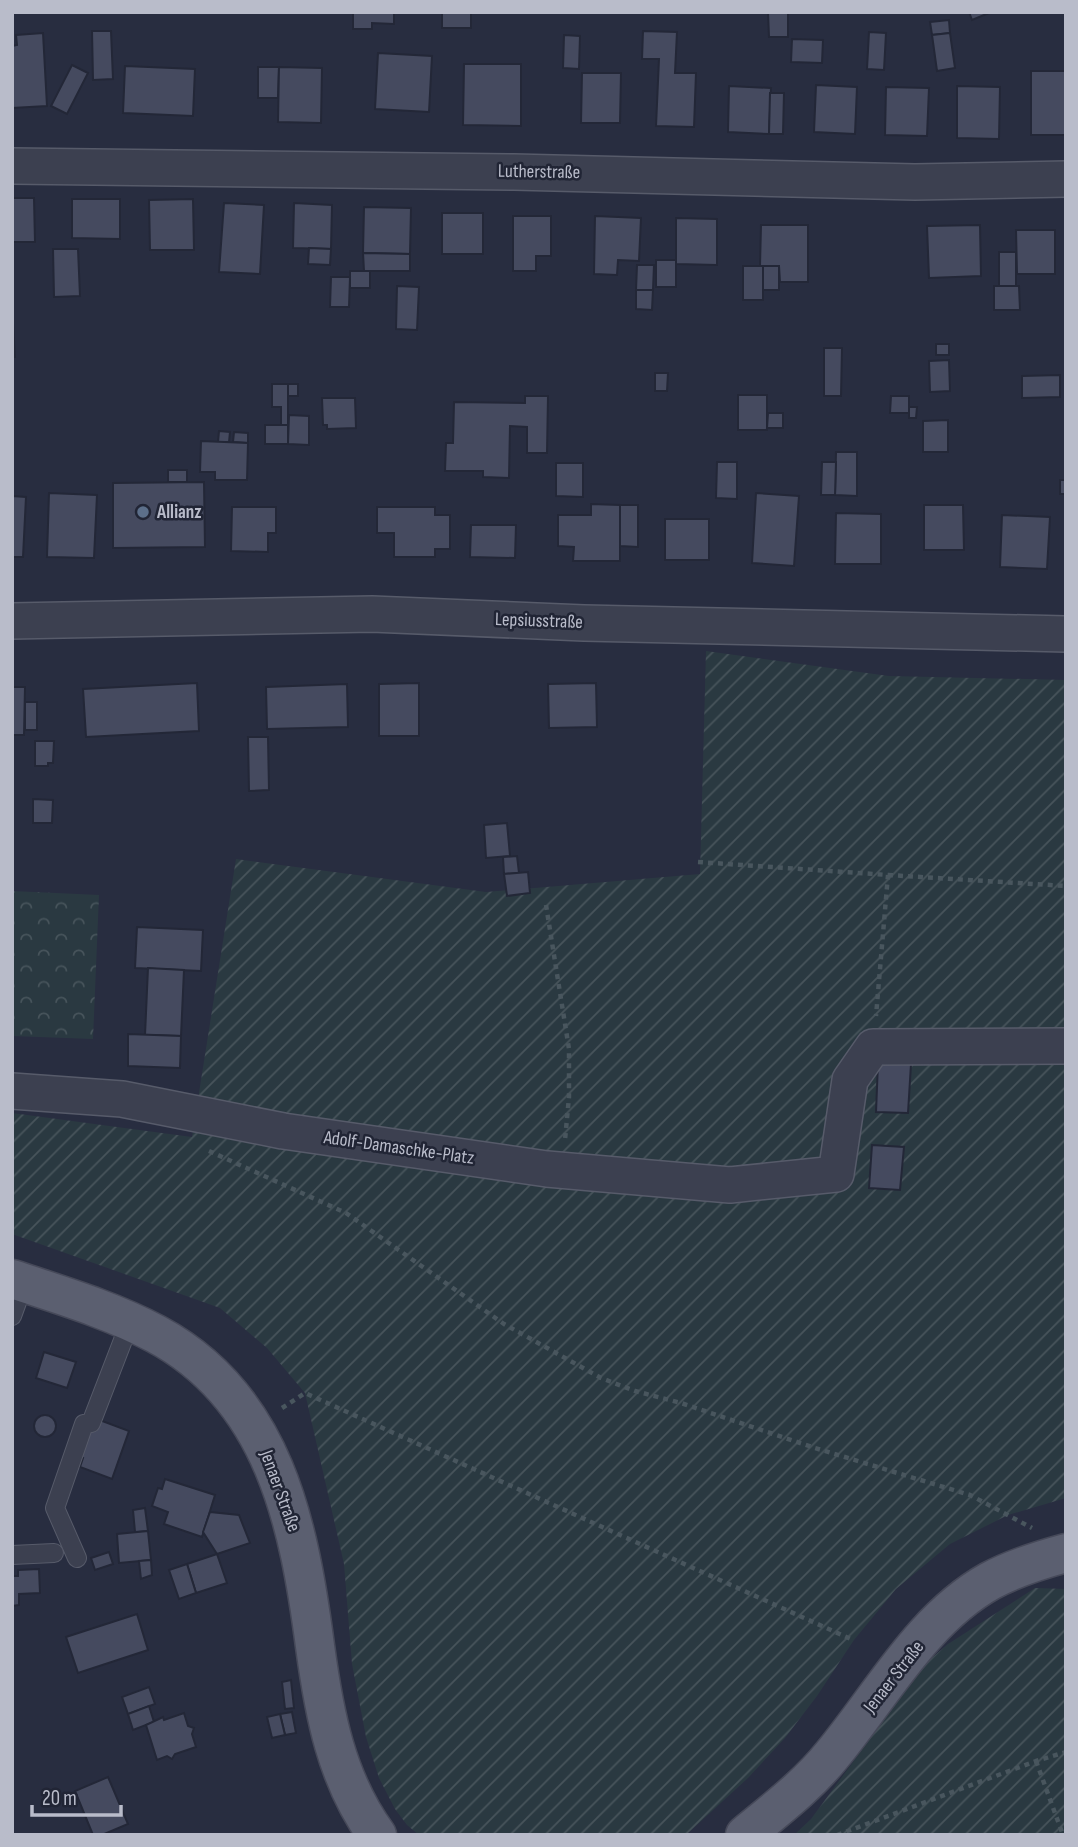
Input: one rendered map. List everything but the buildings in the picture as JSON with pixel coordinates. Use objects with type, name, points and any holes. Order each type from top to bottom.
[{"type":"main road","name":"Jenaer Straße","points":[[16,1292],[130,1322],[185,1352],[216,1378],[239,1404],[277,1473],[297,1537],[326,1715],[336,1753],[349,1789],[377,1835]]},
{"type":"main road","name":"Jenaer Straße","points":[[745,1835],[804,1786],[831,1757],[908,1657],[954,1607],[1000,1576],[1037,1561],[1052,1542]]},
{"type":"street","name":"Lutherstraße","points":[[12,166],[514,172],[915,182],[1066,179]]},
{"type":"street","name":"Lepsiusstraße","points":[[12,621],[372,614],[584,623],[1066,634]]},
{"type":"street","points":[[873,1047],[1066,1046]]},
{"type":"street","name":"Adolf-Damaschke-Platz","points":[[12,1091],[122,1099],[283,1131],[559,1170],[730,1185],[836,1174],[850,1080],[873,1047]]},
{"type":"lane","points":[[77,1558],[55,1508],[84,1424],[91,1423],[130,1322]]},
{"type":"lane","points":[[12,1555],[54,1553]]},
{"type":"path","points":[[698,862],[1066,886]]},
{"type":"path","points":[[873,1047],[888,875]]},
{"type":"path","points":[[547,905],[569,1049],[569,1097],[564,1150],[559,1170]]},
{"type":"path","points":[[204,1149],[346,1213],[504,1324],[601,1377],[635,1391],[681,1403],[778,1437],[970,1495],[1052,1542]]},
{"type":"path","points":[[253,1426],[305,1393],[853,1640]]},
{"type":"path","points":[[837,1835],[1066,1752]]},
{"type":"path","points":[[1037,1761],[1063,1835]]},
{"type":"green space","points":[[706,651],[889,676],[1066,680],[1066,1498],[1008,1515],[950,1544],[896,1589],[854,1640],[785,1738],[748,1778],[686,1835],[419,1835],[395,1809],[379,1778],[366,1737],[352,1664],[344,1564],[305,1393],[267,1348],[220,1308],[12,1234],[12,1113],[192,1137],[236,859],[486,892],[700,874]]},
{"type":"green space","points":[[12,891],[99,895],[93,1039],[12,1036]]},
{"type":"green space","points":[[1035,1588],[1066,1589],[1066,1835],[794,1835],[811,1819],[925,1664],[948,1644]]},
{"type":"place","name":"Allianz","points":[[143,512]]}]
